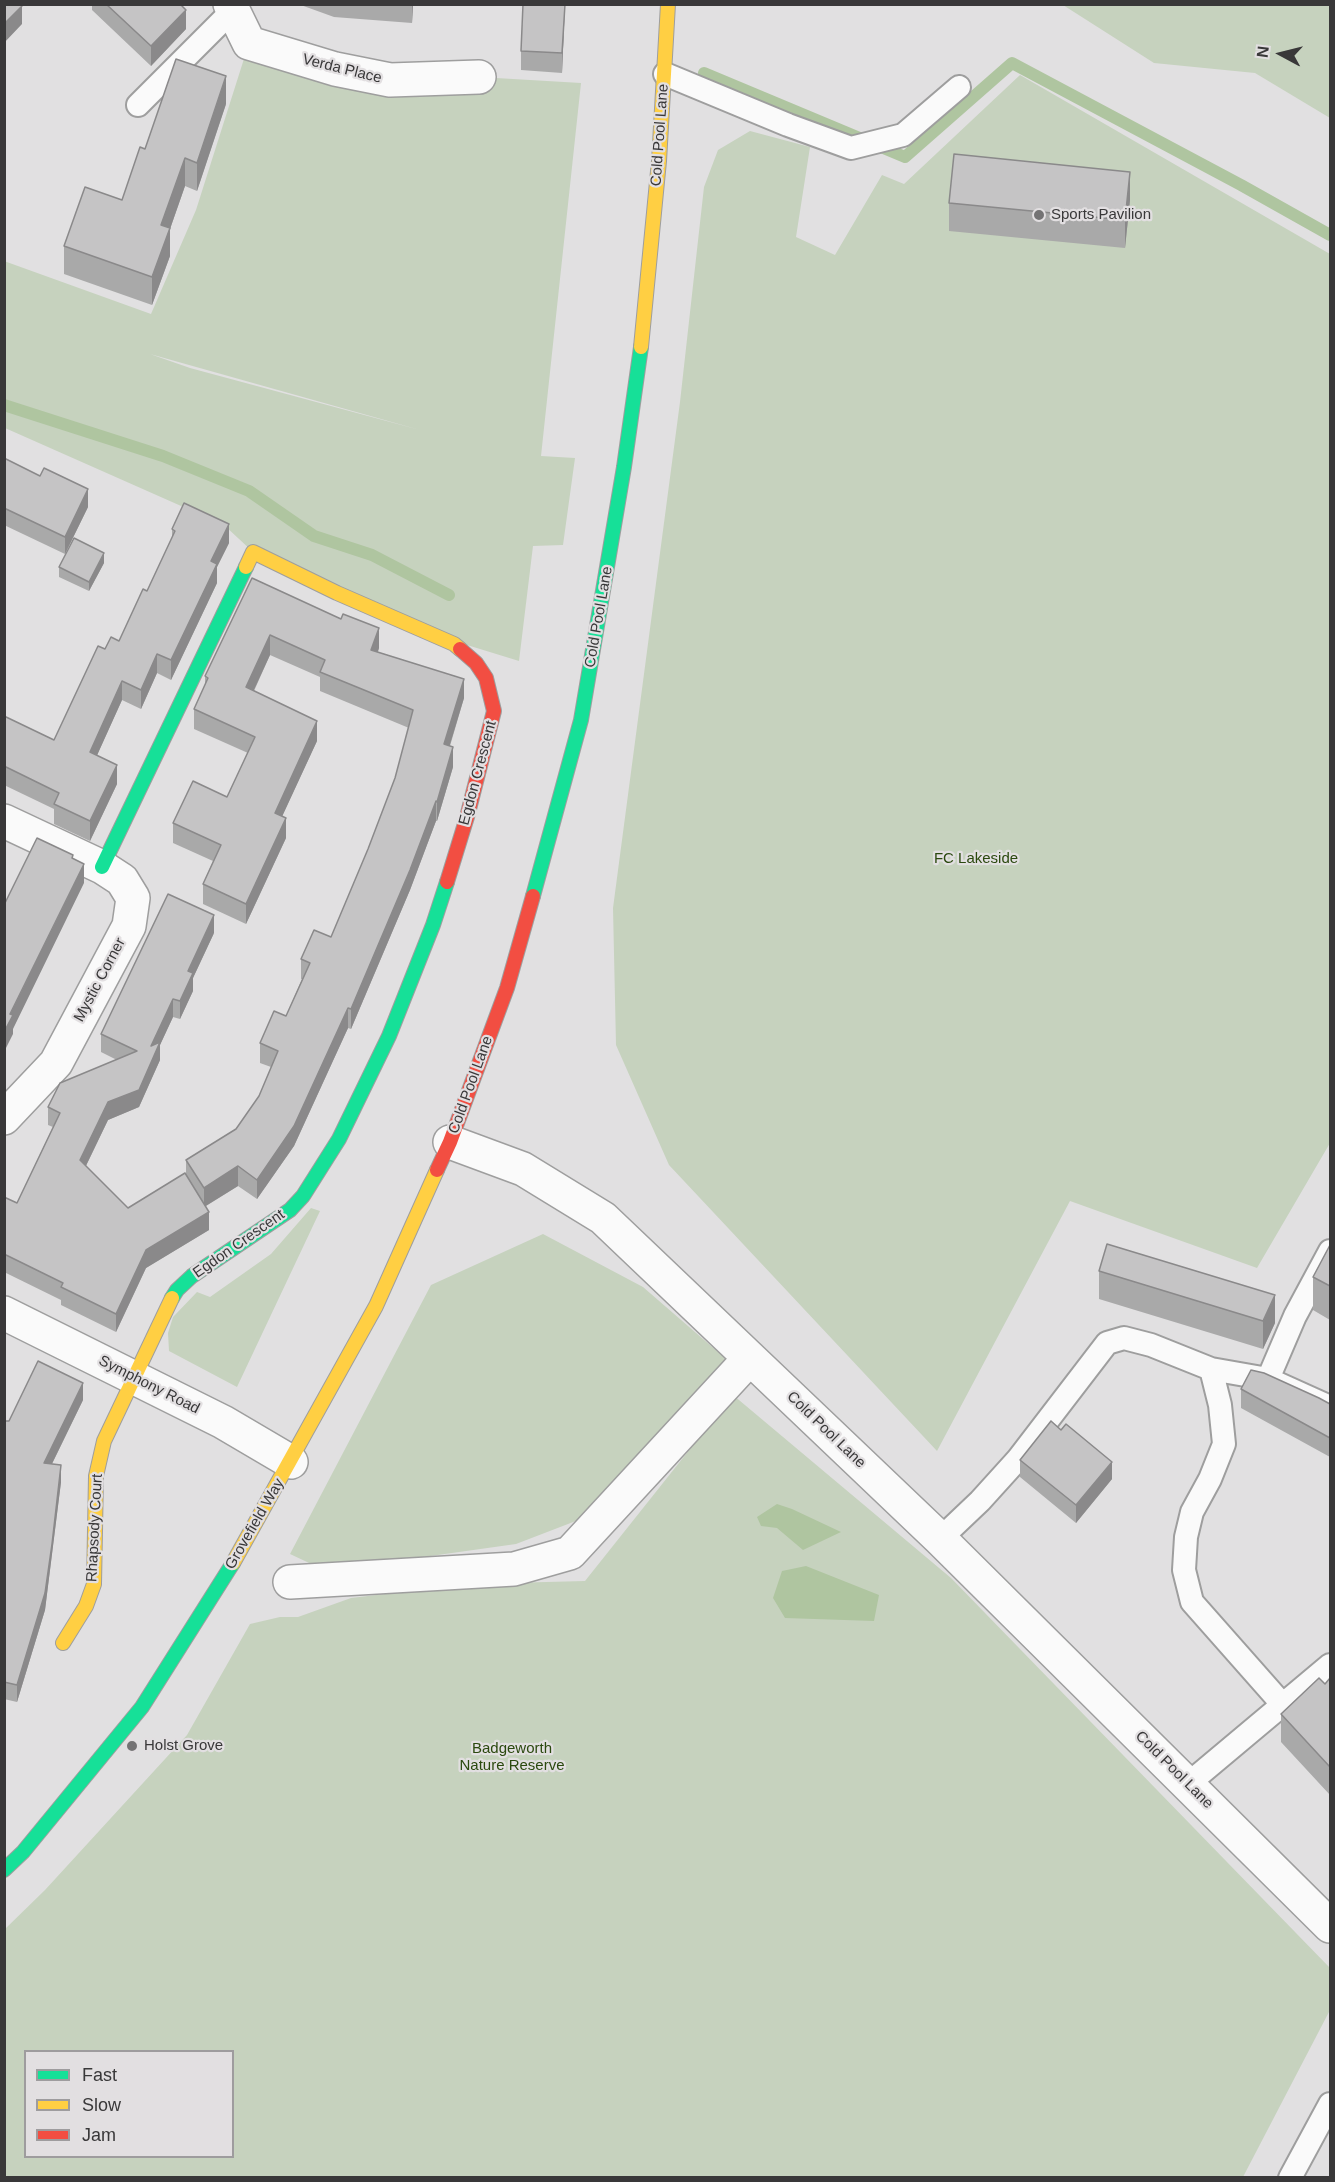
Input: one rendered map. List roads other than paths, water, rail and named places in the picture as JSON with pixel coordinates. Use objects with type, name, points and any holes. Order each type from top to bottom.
[{"type":"street","name":"Cold Pool Lane","points":[[668,4],[659,161],[639,363],[581,720],[507,988],[450,1142],[523,1170],[603,1218],[940,1539],[1330,1926]]},
{"type":"street","name":"Verda Place","points":[[232,7],[249,43],[335,69],[390,81],[479,77]]},
{"type":"street","name":"Egdon Crescent","points":[[102,867],[253,552],[337,593],[454,644],[476,663],[486,678],[494,711],[467,817],[432,925],[389,1036],[339,1139],[303,1196],[290,1210],[192,1276],[177,1290],[165,1309],[135,1378]]},
{"type":"street","name":"Mystic Corner","points":[[4,821],[102,867],[122,880],[133,898],[129,926],[56,1063],[4,1118]]},
{"type":"street","name":"Grovefield Way","points":[[4,1869],[23,1852],[142,1707],[237,1557],[376,1306],[450,1142]]},
{"type":"street","name":"Symphony Road","points":[[4,1313],[223,1422],[291,1462]]},
{"type":"street","points":[[290,1582],[514,1569],[570,1553],[750,1358]]},
{"type":"street","name":"Rhapsody Court","points":[[63,1643],[86,1606],[94,1584],[96,1476],[99,1458],[104,1441],[135,1378]]},
{"type":"lane","points":[[138,105],[232,7]]},
{"type":"lane","points":[[665,74],[788,125],[851,148],[903,135],[959,87]]},
{"type":"lane","points":[[1269,1379],[1295,1316],[1330,1251]]},
{"type":"lane","points":[[940,1539],[980,1501],[1018,1459],[1107,1343],[1124,1338],[1211,1369],[1269,1379],[1330,1407]]},
{"type":"lane","points":[[1211,1369],[1220,1405],[1224,1444],[1210,1479],[1192,1512],[1186,1537],[1184,1570],[1192,1602],[1283,1705]]},
{"type":"lane","points":[[1188,1784],[1330,1665]]},
{"type":"lane","points":[[1290,2178],[1330,2104]]},
{"type":"waterway","points":[[704,73],[905,157],[1012,63],[1330,235]]},
{"type":"waterway","points":[[4,405],[163,456],[249,491],[314,536],[372,555],[449,595]]},
{"type":"place","name":"Sports Pavilion","points":[[1039,215]]},
{"type":"place","name":"Holst Grove","points":[[132,1746]]},
{"type":"park label","name":"FC Lakeside","points":[[976,859]]},
{"type":"park label","name":"Badgeworth Nature Reserve","points":[[512,1758]]}]
